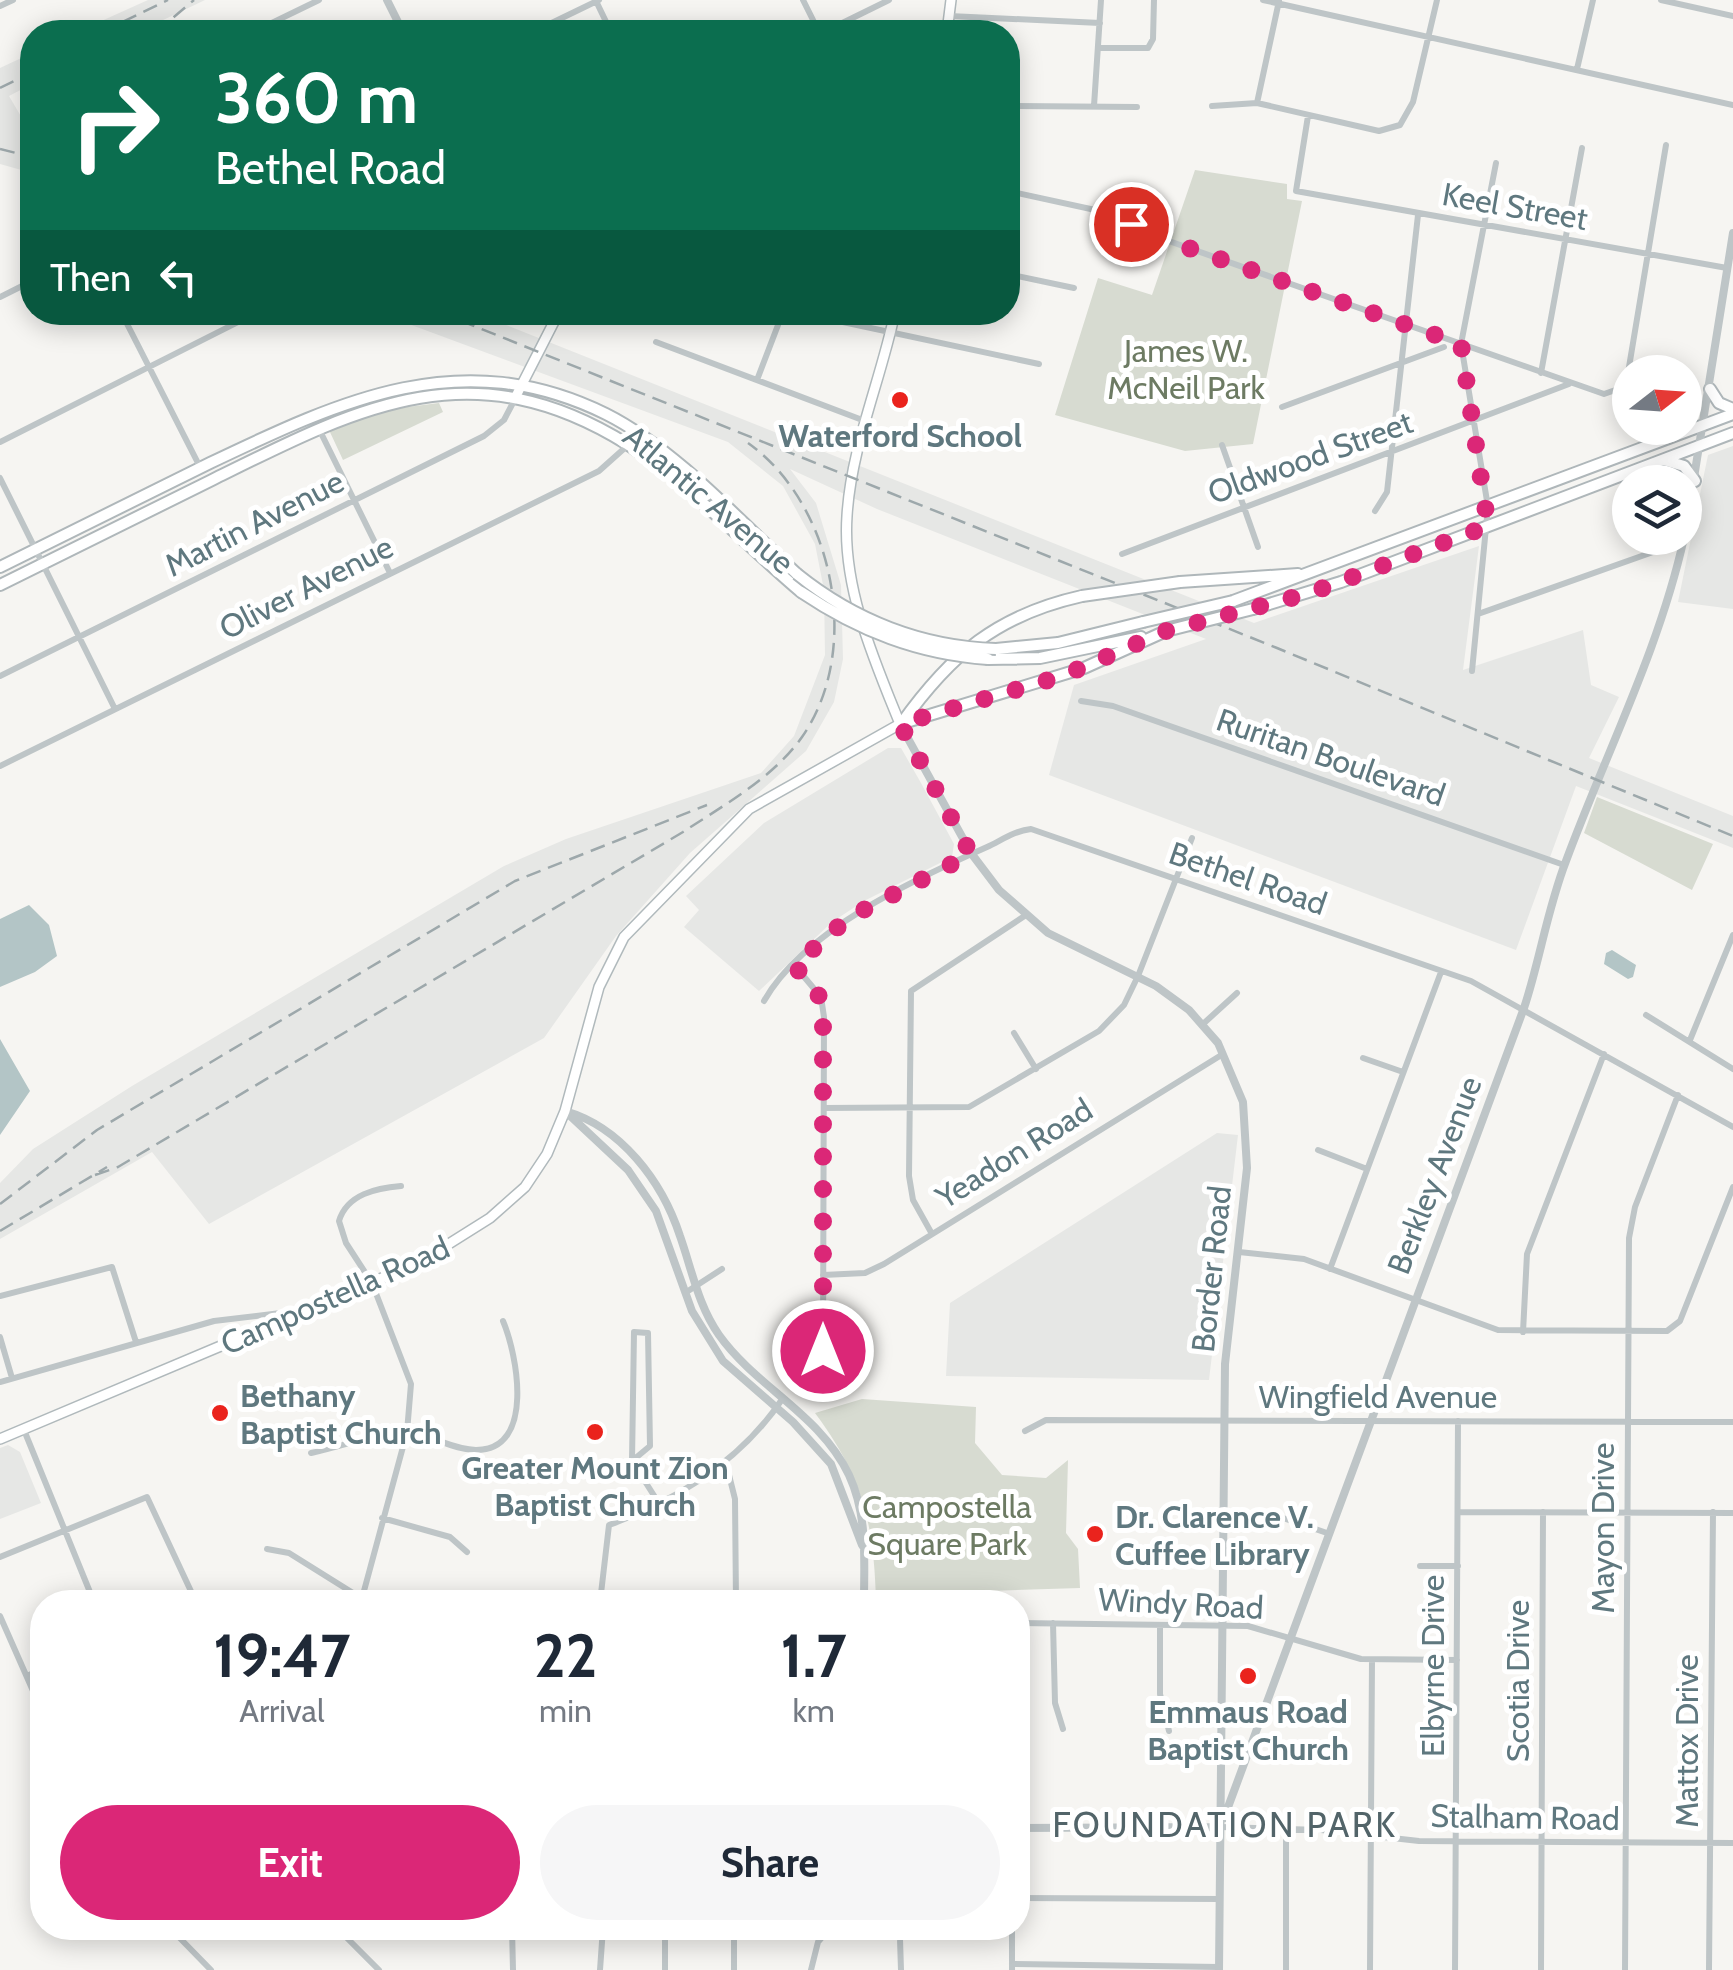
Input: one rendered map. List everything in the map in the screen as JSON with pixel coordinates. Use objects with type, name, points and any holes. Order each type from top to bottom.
[{"type":"main road","points":[[948,20],[950,0]]},
{"type":"main road","points":[[515,398],[548,325]]},
{"type":"main road","points":[[892,325],[848,500],[848,553],[868,640],[900,724]]},
{"type":"main road","name":"Atlantic Avenue","points":[[0,567],[312,414],[364,395],[443,382],[521,384],[580,403],[634,432],[797,574],[836,603],[883,626],[952,645],[996,649],[1058,644],[1233,600],[1319,572]]},
{"type":"main road","points":[[1710,389],[1719,403],[1733,412]]},
{"type":"main road","name":"Atlantic Avenue","points":[[0,585],[361,410],[424,397],[515,398],[584,422],[628,444],[801,592],[877,635],[921,650],[988,660],[1040,658],[1166,631]]},
{"type":"main road","points":[[900,724],[977,638],[1028,610],[1082,596],[1180,582],[1319,572],[1733,412]]},
{"type":"main road","points":[[900,724],[1062,676],[1166,631],[1341,582],[1733,434]]},
{"type":"main road","points":[[1663,460],[1680,465]]},
{"type":"main road","name":"Campostella Road","points":[[0,1439],[372,1283],[446,1249],[498,1212],[541,1167],[565,1111],[599,987],[624,937],[749,808],[900,724]]},
{"type":"street","points":[[0,6],[13,0]]},
{"type":"street","points":[[278,20],[319,0]]},
{"type":"street","points":[[556,20],[596,0]]},
{"type":"street","points":[[846,20],[889,0]]},
{"type":"street","points":[[1094,106],[1101,0]]},
{"type":"street","points":[[1099,48],[1148,48],[1154,0]]},
{"type":"street","points":[[1263,0],[1733,105]]},
{"type":"street","points":[[1212,106],[1257,103],[1379,131],[1400,125],[1413,102],[1437,0]]},
{"type":"street","points":[[1577,69],[1592,0]]},
{"type":"street","points":[[1661,0],[1733,16]]},
{"type":"street","points":[[1257,103],[1279,2]]},
{"type":"street","points":[[949,16],[1100,23]]},
{"type":"street","points":[[1020,106],[1138,107]]},
{"type":"street","name":"Keel Street","points":[[1308,116],[1296,192],[1727,268]]},
{"type":"street","points":[[1020,194],[1110,213],[1166,240],[1598,394],[1624,384],[1629,369],[1666,145]]},
{"type":"street","points":[[1541,373],[1582,148]]},
{"type":"street","points":[[1472,671],[1488,507],[1461,344],[1496,163]]},
{"type":"street","points":[[1375,511],[1386,497],[1418,215]]},
{"type":"street","name":"Berkley Avenue","points":[[1698,465],[1733,233]]},
{"type":"street","points":[[1020,277],[1074,288]]},
{"type":"street","points":[[128,325],[201,468]]},
{"type":"street","points":[[0,442],[232,325]]},
{"type":"street","points":[[757,380],[778,325]]},
{"type":"street","points":[[852,325],[1039,364]]},
{"type":"street","points":[[656,342],[868,422]]},
{"type":"street","points":[[1282,407],[1444,346]]},
{"type":"street","name":"Oldwood Street","points":[[1122,554],[1570,384]]},
{"type":"street","name":"Martin Avenue","points":[[0,676],[492,431],[515,398]]},
{"type":"street","points":[[318,428],[390,573]]},
{"type":"street","name":"Oliver Avenue","points":[[0,766],[609,466],[628,444]]},
{"type":"street","points":[[1222,445],[1258,546]]},
{"type":"street","points":[[0,478],[115,710]]},
{"type":"street","points":[[1478,614],[1636,555]]},
{"type":"street","name":"Berkley Avenue","points":[[1221,1828],[1524,1008],[1540,936],[1564,865],[1667,610],[1680,555]]},
{"type":"street","name":"Ruritan Boulevard","points":[[1080,701],[1114,706],[1564,865]]},
{"type":"street","name":"Border Road","points":[[900,724],[971,854],[1026,915],[1078,950],[1171,995],[1203,1024],[1224,1053],[1240,1090],[1247,1129],[1238,1252],[1224,1364],[1220,1968]]},
{"type":"street","name":"Bethel Road","points":[[764,1001],[794,966],[848,918],[971,854],[1030,829],[1488,988],[1733,1127]]},
{"type":"street","points":[[824,1108],[969,1107],[1114,1018],[1138,976],[1192,838]]},
{"type":"street","points":[[932,1234],[910,1189],[911,991],[1026,915]]},
{"type":"street","points":[[1690,1040],[1733,935]]},
{"type":"street","points":[[794,966],[815,987],[823,1006],[823,1351]]},
{"type":"street","points":[[1330,1269],[1441,972]]},
{"type":"street","points":[[1203,1024],[1237,993]]},
{"type":"street","points":[[1646,1015],[1733,1069]]},
{"type":"street","points":[[1014,1033],[1036,1069]]},
{"type":"street","name":"Yeadon Road","points":[[823,1275],[871,1271],[1224,1053]]},
{"type":"street","points":[[1522,1332],[1525,1263],[1531,1242],[1604,1054]]},
{"type":"street","points":[[1363,1058],[1403,1072]]},
{"type":"street","name":"Mayon Drive","points":[[1625,1970],[1630,1224],[1678,1095]]},
{"type":"street","points":[[565,1111],[589,1118],[608,1131],[652,1180],[679,1232],[695,1288],[717,1333],[827,1439],[843,1462],[866,1533],[862,1545]]},
{"type":"street","points":[[565,1111],[628,1170],[647,1197],[666,1236],[685,1293],[723,1361],[830,1464],[862,1545],[864,1590]]},
{"type":"street","points":[[1318,1150],[1368,1169]]},
{"type":"street","points":[[364,1590],[408,1432],[411,1384],[372,1283],[340,1230],[342,1212],[368,1192],[402,1186]]},
{"type":"street","points":[[1238,1252],[1296,1257],[1487,1328],[1522,1332],[1667,1331],[1680,1321],[1733,1187]]},
{"type":"street","points":[[0,1296],[112,1267],[136,1342]]},
{"type":"street","points":[[685,1293],[722,1269]]},
{"type":"street","points":[[0,1382],[214,1322],[308,1309]]},
{"type":"street","points":[[311,1453],[408,1432],[479,1450],[508,1434],[517,1411],[513,1344],[503,1321]]},
{"type":"street","points":[[632,1461],[650,1446],[648,1333],[634,1332],[632,1461],[660,1505]]},
{"type":"street","points":[[0,1337],[12,1378]]},
{"type":"street","points":[[601,1590],[609,1526],[660,1505],[726,1463],[784,1398]]},
{"type":"street","name":"Wingfield Avenue","points":[[1025,1431],[1046,1420],[1733,1422]]},
{"type":"street","name":"Elbyrne Drive","points":[[1455,1970],[1458,1422]]},
{"type":"street","points":[[24,1430],[89,1590]]},
{"type":"street","points":[[726,1463],[734,1498],[736,1590]]},
{"type":"street","points":[[0,1557],[146,1497],[187,1590]]},
{"type":"street","points":[[1458,1512],[1733,1512]]},
{"type":"street","name":"Scotia Drive","points":[[1541,1970],[1543,1512]]},
{"type":"street","name":"Mattox Drive","points":[[1709,1970],[1713,1512]]},
{"type":"street","points":[[382,1518],[450,1537],[468,1552]]},
{"type":"street","points":[[1283,1518],[1327,1534]]},
{"type":"street","points":[[268,1548],[289,1554],[345,1590]]},
{"type":"street","points":[[1420,1566],[1458,1566]]},
{"type":"street","points":[[0,1616],[30,1684]]},
{"type":"street","name":"Windy Road","points":[[1030,1623],[1222,1624],[1259,1628],[1336,1654],[1372,1660],[1457,1660]]},
{"type":"street","points":[[1053,1623],[1055,1702],[1063,1729]]},
{"type":"street","points":[[1160,1625],[1160,1694],[1169,1731]]},
{"type":"street","points":[[1370,1970],[1372,1660]]},
{"type":"street","points":[[1221,1772],[1239,1777]]},
{"type":"street","name":"Stalham Road","points":[[1030,1828],[1221,1828],[1456,1842],[1733,1844]]},
{"type":"street","points":[[1286,1830],[1286,1970]]},
{"type":"street","points":[[1030,1898],[1220,1898]]},
{"type":"street","points":[[182,1940],[211,1970]]},
{"type":"street","points":[[349,1940],[379,1970]]},
{"type":"street","points":[[512,1940],[513,1970]]},
{"type":"street","points":[[600,1970],[602,1940]]},
{"type":"street","points":[[665,1970],[666,1940]]},
{"type":"street","points":[[734,1940],[734,1970]]},
{"type":"street","points":[[811,1970],[820,1940]]},
{"type":"street","points":[[900,1940],[901,1970]]},
{"type":"street","points":[[1012,1940],[1012,1967],[1220,1968]]},
{"type":"shaded area","points":[[148,0],[205,0],[163,20],[104,20]]},
{"type":"shaded area","points":[[20,59],[20,90],[9,96],[20,115],[20,170],[0,164],[0,68]]},
{"type":"shaded area","points":[[411,325],[506,325],[1254,623],[1479,546],[1463,670],[1583,630],[1591,685],[1619,697],[1589,758],[1733,816],[1733,848],[1576,786],[1516,950],[1049,775],[1074,685],[1206,639],[877,509],[790,469],[816,503],[841,585],[843,659],[834,702],[806,751],[690,853],[616,936],[544,1038],[209,1224],[152,1152],[0,1239],[0,1183],[33,1149],[132,1086],[504,866],[566,839],[761,773],[794,736],[825,655],[824,590],[815,544],[783,486],[728,442]]},
{"type":"shaded area","points":[[1733,446],[1733,609],[1678,602],[1688,555],[1702,555],[1702,484],[1708,455]]},
{"type":"shaded area","points":[[888,748],[901,748],[954,844],[952,857],[864,901],[832,922],[759,991],[684,927],[699,910],[686,896],[764,823]]},
{"type":"shaded area","points":[[29,905],[49,925],[57,956],[35,972],[0,987],[0,919]]},
{"type":"shaded area","points":[[1612,950],[1636,965],[1633,977],[1628,979],[1604,964],[1606,953]]},
{"type":"shaded area","points":[[0,1039],[30,1091],[0,1135]]},
{"type":"shaded area","points":[[1217,1133],[1238,1135],[1209,1380],[946,1376],[950,1303]]},
{"type":"shaded area","points":[[8,1445],[20,1452],[41,1503],[0,1519],[0,1448]]},
{"type":"green space","name":"James W. McNeil Park","points":[[1195,170],[1287,184],[1287,199],[1302,201],[1253,444],[1185,451],[1055,415],[1098,278],[1152,295]]},
{"type":"green space","points":[[439,403],[443,412],[343,460],[329,430],[392,409]]},
{"type":"green space","points":[[1597,797],[1713,844],[1692,890],[1584,833]]},
{"type":"green space","name":"Campostella Square Park","points":[[862,1399],[976,1407],[975,1443],[1002,1475],[1046,1478],[1068,1460],[1066,1533],[1078,1549],[1080,1588],[875,1590],[863,1502],[844,1459],[815,1413]]},
{"type":"railway","points":[[127,20],[168,0]]},
{"type":"railway","points":[[170,20],[194,0]]},
{"type":"railway","points":[[0,88],[20,78]]},
{"type":"railway","points":[[0,149],[20,154]]},
{"type":"railway","points":[[471,325],[1277,648],[1733,836]]},
{"type":"railway","points":[[95,1175],[118,1167],[683,832],[747,790],[790,752],[821,702],[831,663],[834,622],[830,580],[819,540],[801,502],[778,470],[748,443]]},
{"type":"railway","points":[[0,1204],[97,1130],[515,881],[707,805]]},
{"type":"railway","points":[[0,1231],[107,1167]]},
{"type":"place","name":"Waterford School","points":[[900,400]]},
{"type":"place","name":"Bethany Baptist Church","points":[[220,1413]]},
{"type":"place","name":"Greater Mount Zion Baptist Church","points":[[595,1432]]},
{"type":"place","name":"Dr. Clarence V. Cuffee Library","points":[[1095,1534]]},
{"type":"place","name":"Emmaus Road Baptist Church","points":[[1248,1676]]},
{"type":"district","name":"FOUNDATION PARK","points":[[1225,1824]]},
{"type":"route","points":[[823,1351],[823,1006],[815,987],[794,966],[848,918],[971,854],[900,724],[1062,676],[1166,631],[1310,593],[1488,526],[1461,344],[1166,240],[1131,224]]}]
